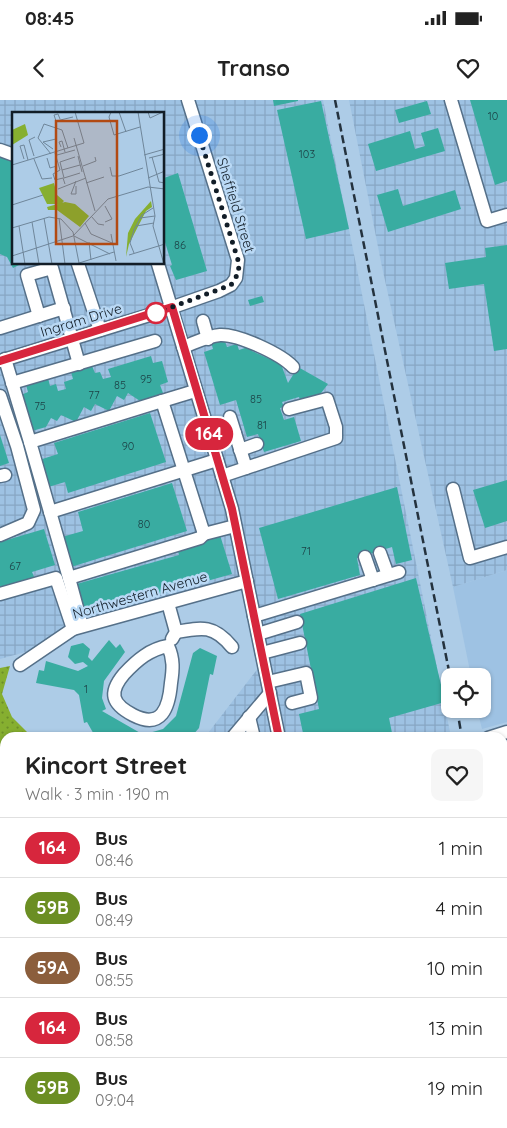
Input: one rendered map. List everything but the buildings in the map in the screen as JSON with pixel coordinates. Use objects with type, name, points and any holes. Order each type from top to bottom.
[{"type":"street","name":"Sheffield Street","points":[[172,307],[231,285],[239,272],[238,260],[188,100]]},
{"type":"street","points":[[451,100],[487,221],[507,215]]},
{"type":"street","points":[[78,265],[100,330]]},
{"type":"street","points":[[158,265],[222,476],[235,526],[278,732]]},
{"type":"street","points":[[39,316],[27,275],[52,268],[79,364]]},
{"type":"street","name":"Ingram Drive","points":[[2,360],[172,307]]},
{"type":"street","points":[[0,328],[64,308]]},
{"type":"street","points":[[203,321],[208,339]]},
{"type":"street","points":[[183,347],[218,335],[235,337],[284,357],[293,367]]},
{"type":"street","points":[[12,383],[155,341]]},
{"type":"street","points":[[2,360],[12,383],[69,578],[77,628]]},
{"type":"street","points":[[30,442],[195,391]]},
{"type":"street","points":[[0,396],[34,510],[28,523],[0,535]]},
{"type":"street","points":[[222,476],[336,438],[336,427],[327,399],[290,409]]},
{"type":"street","points":[[162,401],[204,534]]},
{"type":"street","points":[[230,417],[246,468]]},
{"type":"street","points":[[211,440],[235,433]]},
{"type":"street","points":[[240,450],[257,444]]},
{"type":"street","points":[[50,512],[217,460]]},
{"type":"street","points":[[453,489],[470,558],[507,547]]},
{"type":"street","points":[[69,578],[200,538],[204,534],[235,526]]},
{"type":"street","points":[[254,616],[393,574],[380,553]]},
{"type":"street","points":[[365,557],[373,580]]},
{"type":"street","points":[[0,594],[56,578],[77,628]]},
{"type":"street","name":"Northwestern Avenue","points":[[20,665],[77,628],[247,581]]},
{"type":"street","points":[[168,603],[176,632],[168,646],[146,654],[120,680],[114,697],[117,705],[122,709],[146,720],[155,719],[164,712],[170,699],[173,671],[173,659],[168,646]]},
{"type":"street","points":[[258,634],[297,622]]},
{"type":"street","points":[[176,632],[199,628],[208,629],[221,634],[232,647]]},
{"type":"street","points":[[262,654],[300,643]]},
{"type":"street","points":[[237,732],[269,687],[306,674],[311,698],[292,703]]},
{"type":"street","points":[[249,717],[253,732]]},
{"type":"shaded area","points":[[0,100],[323,100],[441,687],[441,718],[447,718],[450,732],[209,732],[269,654],[252,573],[72,624],[29,651],[0,659]]},
{"type":"shaded area","points":[[349,100],[507,100],[507,570],[453,587],[382,267]]},
{"type":"shaded area","points":[[507,570],[507,722],[482,729],[479,718],[491,718],[491,668],[469,668],[453,587]]},
{"type":"green space","points":[[10,666],[2,694],[12,717],[27,732],[0,732],[0,668]]},
{"type":"railway","points":[[335,100],[448,668]]},
{"type":"railway","points":[[459,718],[461,732]]},
{"type":"bus line","name":"164","points":[[0,361],[172,307],[195,391],[232,509],[278,732]]},
{"type":"route","points":[[156,313],[231,285],[239,272],[238,260],[199,135]]}]
